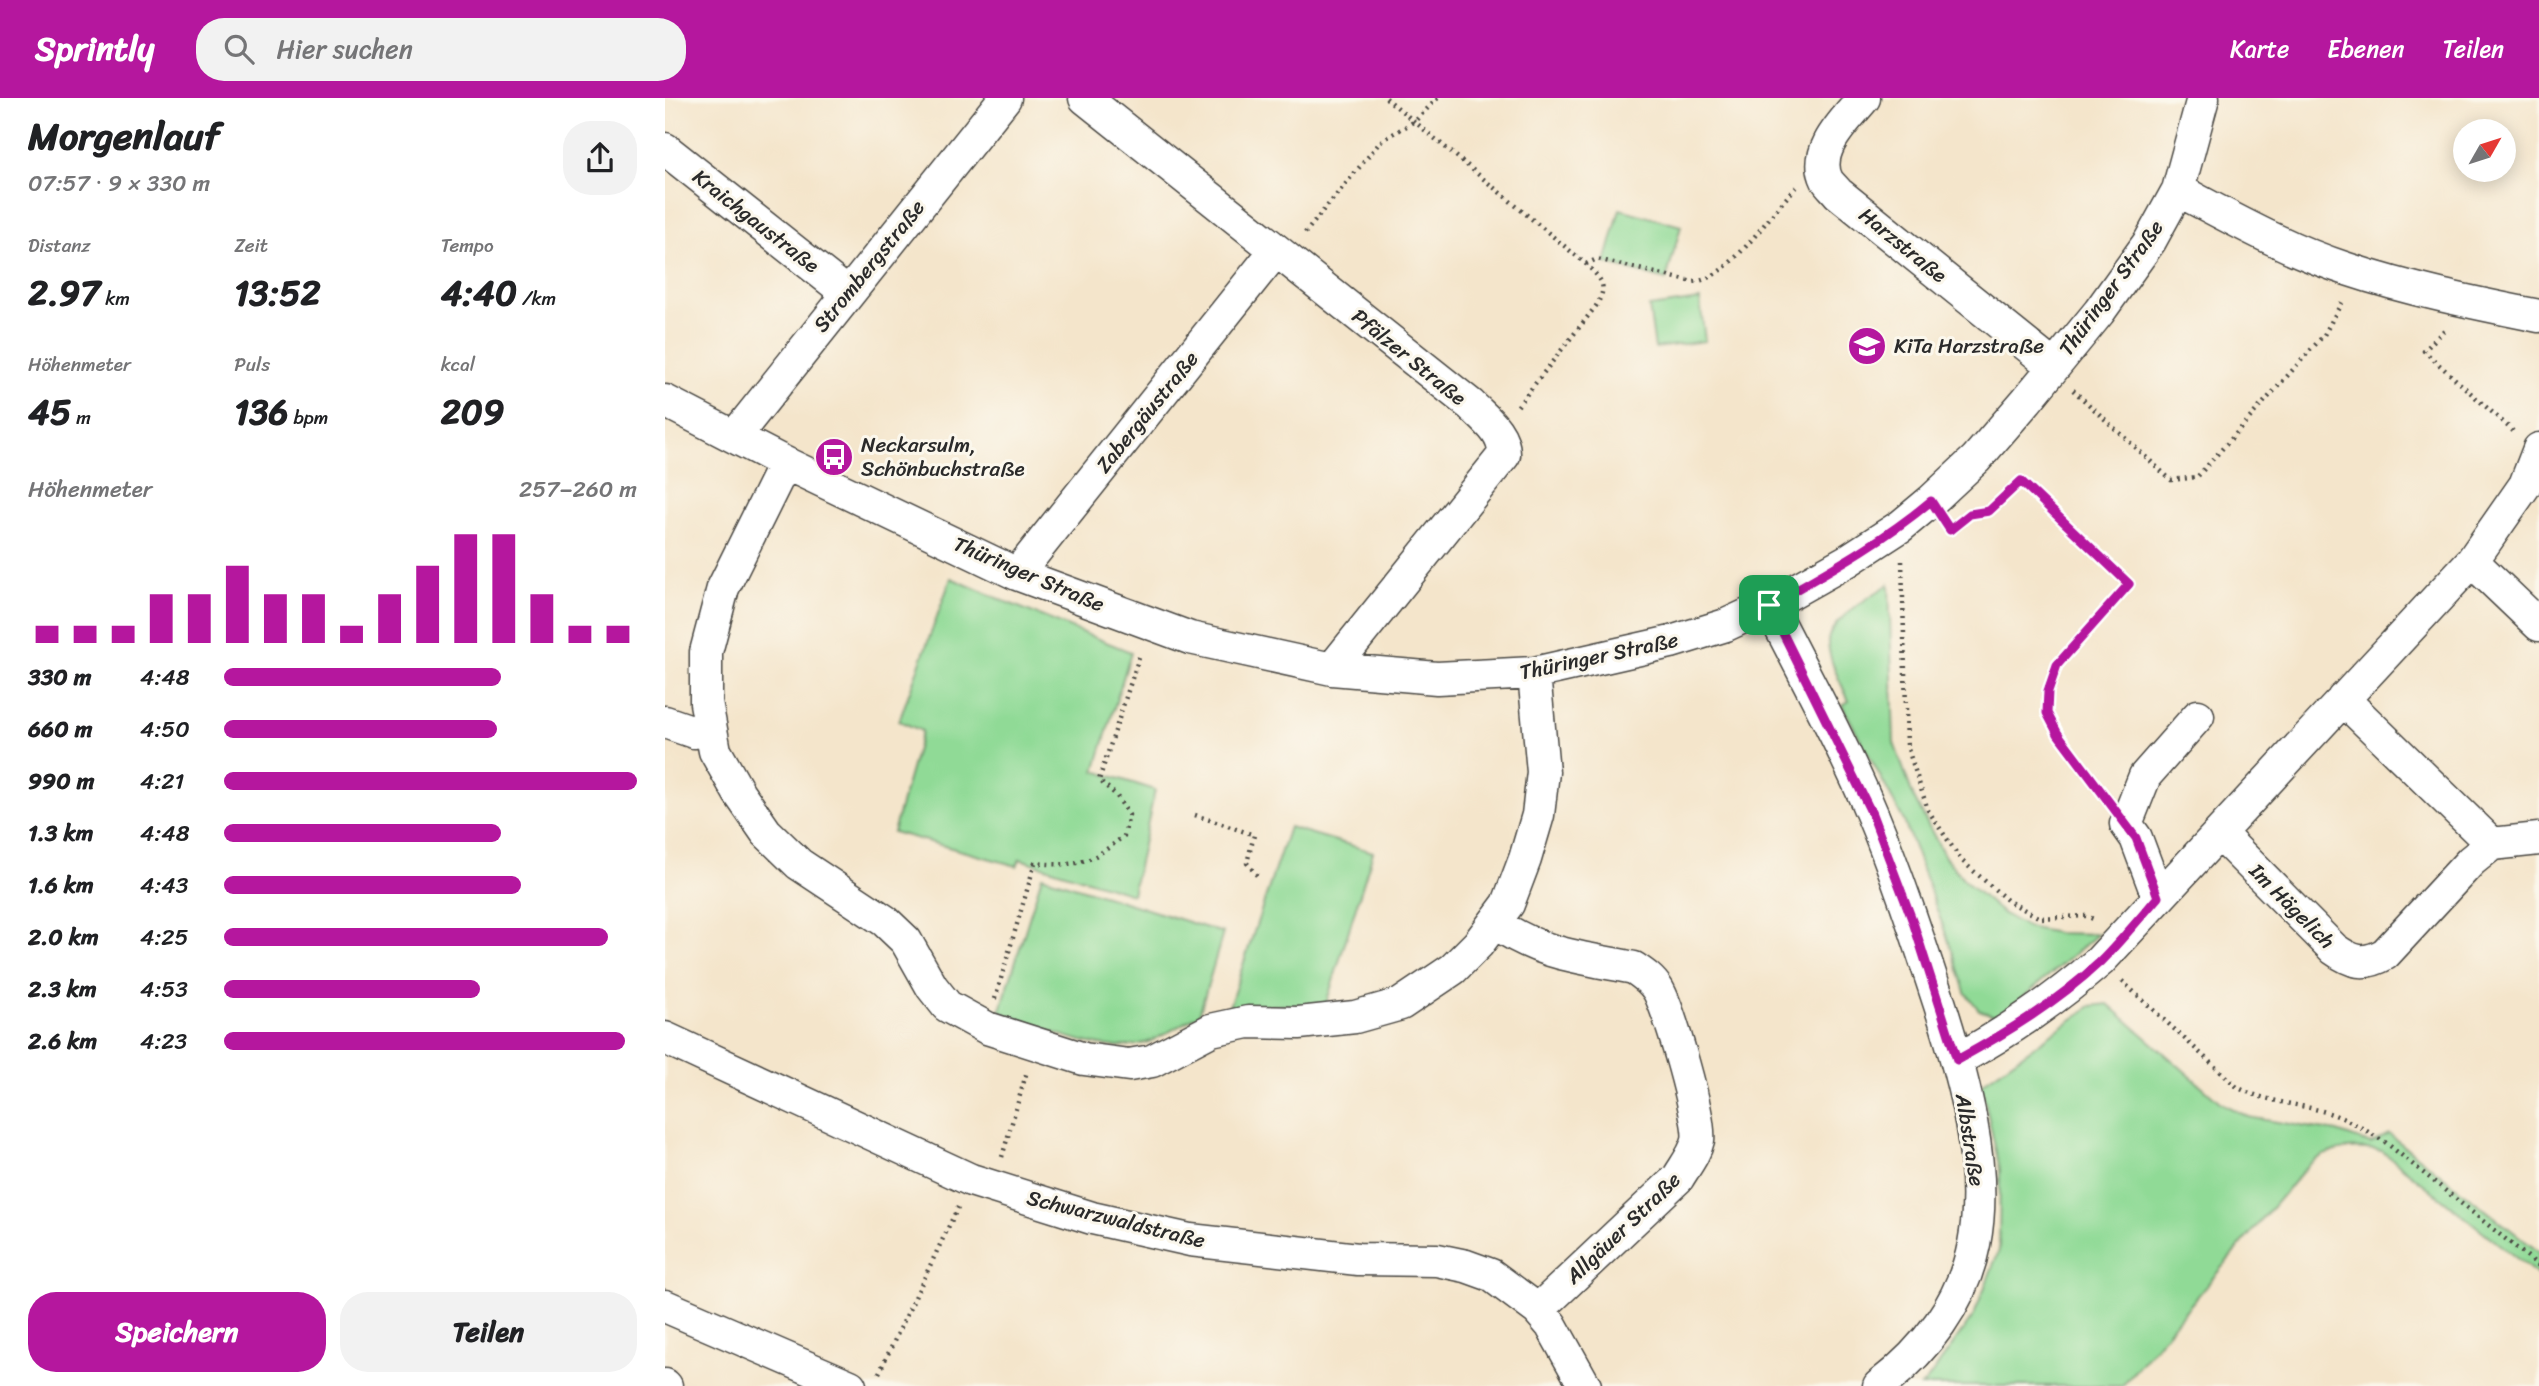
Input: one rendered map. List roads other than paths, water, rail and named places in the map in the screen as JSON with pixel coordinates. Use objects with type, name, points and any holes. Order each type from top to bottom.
[{"type":"street","name":"Strombergstraße","points":[[735,436],[1005,98]]},
{"type":"street","name":"Pfälzer Straße","points":[[1085,98],[1471,405],[1497,432],[1504,446],[1504,455],[1332,669]]},
{"type":"street","name":"Harzstraße","points":[[1864,98],[1832,138],[1825,152],[1827,181],[1838,193],[2053,369]]},
{"type":"street","name":"Thüringer Straße","points":[[665,401],[785,463],[1017,574],[1190,638],[1332,669],[1437,678],[1534,673],[1671,642],[1726,625],[1769,605],[1847,561],[1901,526],[1931,501],[1976,459],[2053,369],[2099,312],[2150,241],[2178,190],[2203,98]]},
{"type":"street","name":"Kraichgaustraße","points":[[665,149],[847,293]]},
{"type":"street","points":[[2178,190],[2256,231],[2358,272],[2438,295],[2539,316]]},
{"type":"street","name":"Zabergäustraße","points":[[1017,574],[1280,254]]},
{"type":"street","points":[[1957,1060],[1995,1040],[2051,1002],[2100,961],[2472,561],[2525,485],[2538,451]]},
{"type":"street","points":[[785,463],[723,588],[706,652],[706,703],[715,751],[766,832],[799,864],[885,921],[906,941],[932,988],[947,1006],[987,1028],[1084,1059],[1129,1065],[1152,1061],[1211,1030],[1248,1022],[1299,1023],[1355,1017],[1401,1004],[1453,969],[1496,923],[1508,904],[1538,815],[1543,772],[1534,673]]},
{"type":"street","points":[[2472,561],[2539,625]]},
{"type":"street","name":"Albstraße","points":[[1769,605],[1872,814],[1913,922],[1957,1060],[1977,1161],[1979,1200],[1974,1245],[1965,1274],[1931,1337],[1903,1368],[1879,1386]]},
{"type":"street","points":[[2343,699],[2492,844],[2539,839]]},
{"type":"street","points":[[2158,897],[2136,838],[2126,824],[2144,776],[2198,716]]},
{"type":"street","points":[[665,722],[694,732],[710,729]]},
{"type":"street","name":"Im Hägelich","points":[[2219,833],[2333,949],[2347,959],[2359,963],[2373,961],[2385,954],[2471,861],[2492,844]]},
{"type":"street","name":"Allgäuer Straße","points":[[1496,923],[1517,938],[1539,947],[1634,968],[1646,976],[1657,989],[1667,1010],[1698,1119],[1698,1139],[1691,1159],[1678,1178],[1538,1310]]},
{"type":"street","name":"Schwarzwaldstraße","points":[[665,1038],[982,1184],[1092,1218],[1190,1240],[1357,1259],[1437,1260],[1491,1275],[1538,1310],[1551,1325],[1585,1386]]},
{"type":"street","points":[[665,1306],[850,1386]]},
{"type":"place","name":"KiTa Harzstraße","points":[[1867,346]]},
{"type":"place","name":"Neckarsulm, Schönbuchstraße","points":[[834,457]]}]
